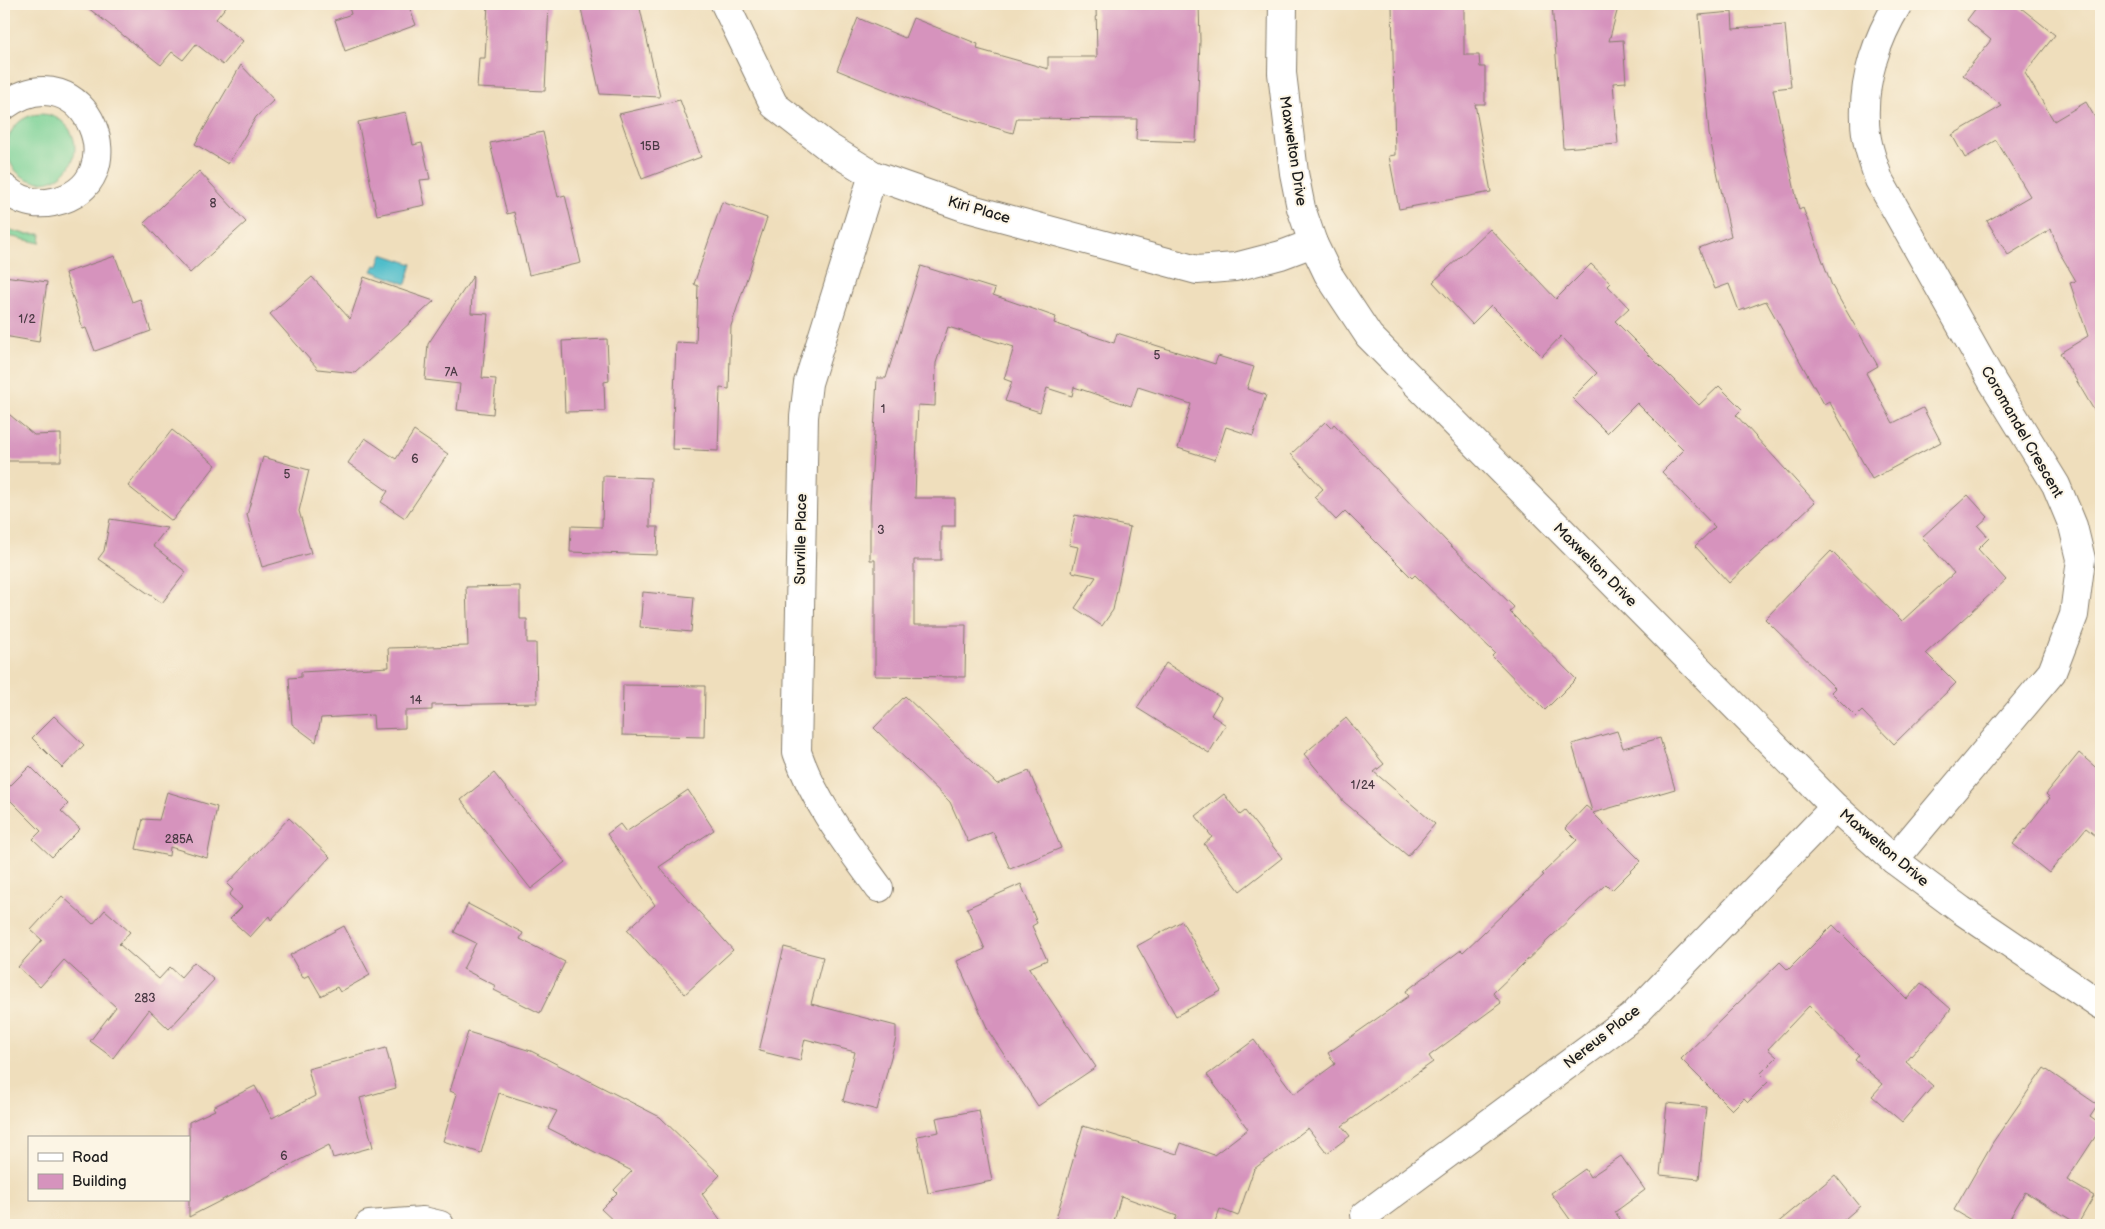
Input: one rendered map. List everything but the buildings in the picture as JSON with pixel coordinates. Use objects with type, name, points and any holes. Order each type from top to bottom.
[{"type":"street","name":"Kiri Place","points":[[725,4],[774,106],[828,147],[873,175],[964,207],[1197,270],[1235,267],[1281,255],[1313,244]]},
{"type":"street","name":"Maxwelton Drive","points":[[1283,4],[1282,73],[1294,173],[1301,208],[1313,244],[1328,274],[1369,336],[1835,807],[1894,860],[1961,910],[2101,1005]]},
{"type":"street","name":"Coromandel Crescent","points":[[1894,860],[2052,672],[2074,615],[2081,559],[2074,526],[2056,486],[1992,381],[1879,180],[1868,146],[1864,120],[1870,66],[1890,17],[1898,4]]},
{"type":"street","points":[[4,106],[18,97],[34,92],[60,94],[84,110],[93,126],[98,143],[97,159],[93,172],[84,185],[68,197],[47,204],[34,203],[22,200],[4,188]]},
{"type":"street","name":"Surville Place","points":[[873,175],[808,383],[804,417],[797,752],[806,778],[824,812],[879,888]]},
{"type":"street","name":"Nereus Place","points":[[1365,1215],[1632,1017],[1835,807]]},
{"type":"street","points":[[369,1225],[423,1221],[440,1225]]},
{"type":"green space","points":[[41,114],[54,117],[65,124],[72,135],[75,148],[72,161],[65,172],[54,179],[41,182],[28,179],[17,172],[10,161],[7,148],[10,135],[17,124],[28,117]]},
{"type":"green space","points":[[4,229],[26,234],[41,234],[40,243],[4,235]]},
{"type":"water","points":[[382,254],[412,264],[406,284],[372,271],[375,265],[378,266]]}]
